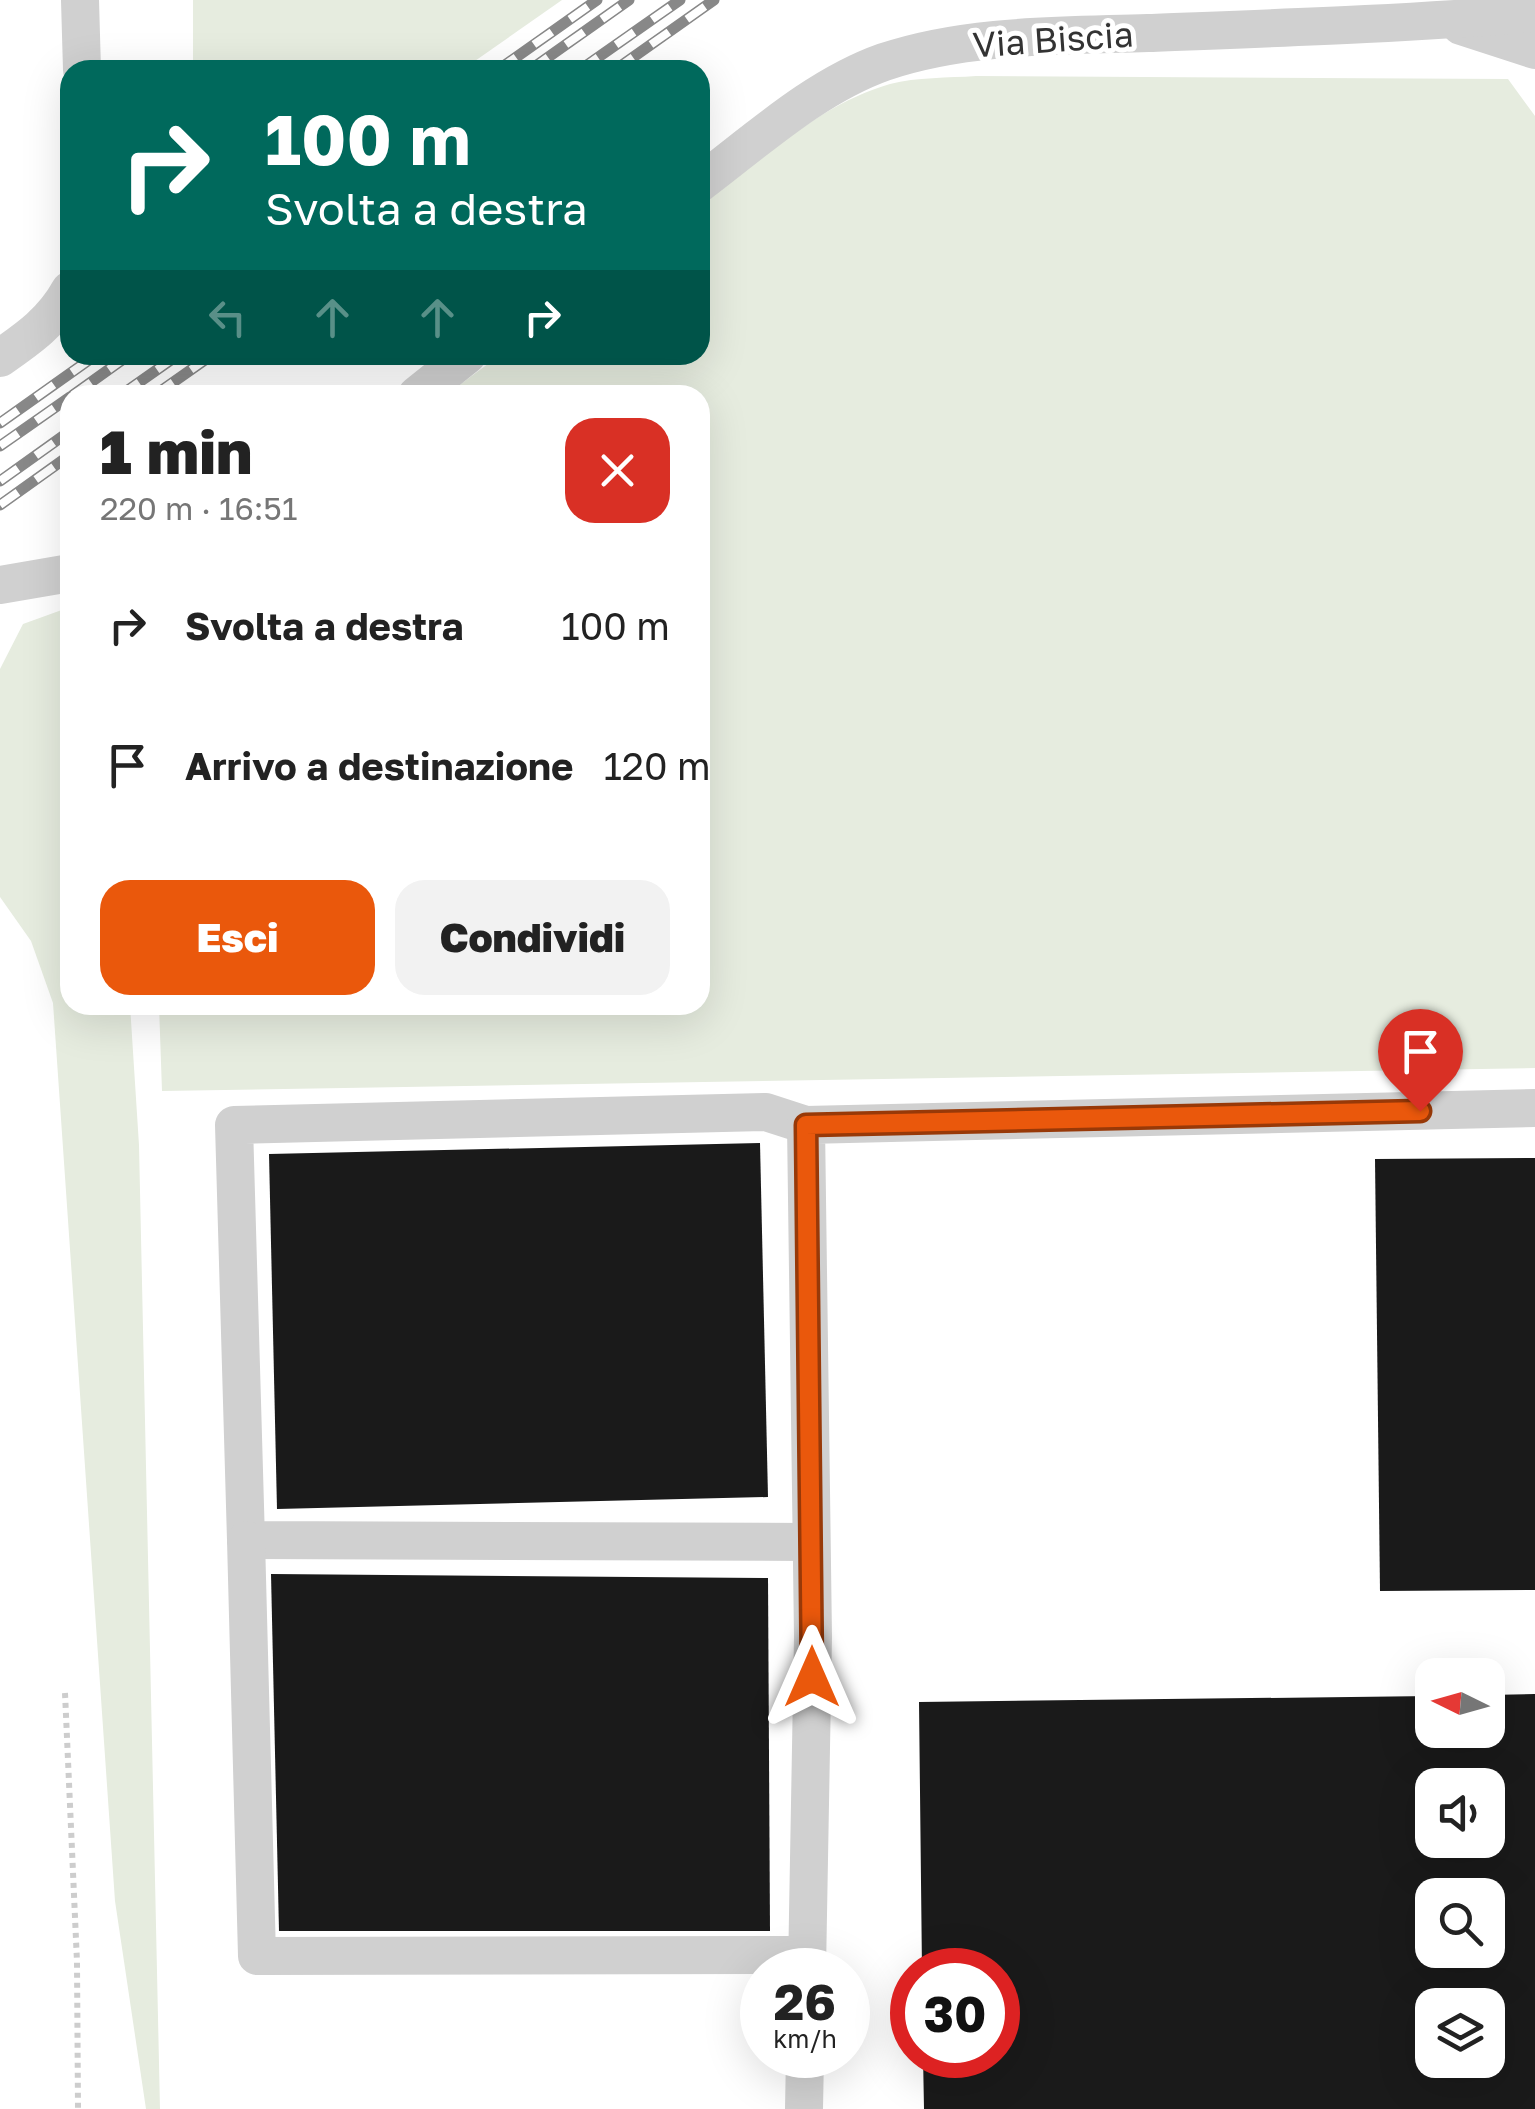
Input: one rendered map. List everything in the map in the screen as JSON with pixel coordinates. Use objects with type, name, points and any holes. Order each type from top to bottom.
[{"type":"street","points":[[80,0],[82,60]]},
{"type":"street","name":"Via Biscia","points":[[710,176],[846,79],[883,63],[930,50],[1056,36],[1444,21],[1535,13]]},
{"type":"street","name":"Via Biscia","points":[[1444,21],[1535,50]]},
{"type":"street","points":[[0,358],[40,330],[60,308]]},
{"type":"street","points":[[430,385],[454,365]]},
{"type":"street","points":[[0,586],[60,575]]},
{"type":"street","points":[[740,1961],[257,1956],[234,1125],[766,1112],[806,1125],[1535,1108]]},
{"type":"street","points":[[806,1125],[812,1542],[807,1948]]},
{"type":"street","points":[[246,1540],[812,1542]]},
{"type":"street","points":[[804,2109],[805,2078]]},
{"type":"path","points":[[65,1693],[77,1962],[78,2109]]},
{"type":"shaded area","points":[[193,0],[562,0],[476,60],[193,60]]},
{"type":"shaded area","points":[[976,76],[1508,79],[1535,116],[1535,1068],[162,1091],[159,1015],[710,1015],[710,385],[460,385],[486,365],[710,365],[710,198],[790,136],[839,105],[864,93],[911,80]]},
{"type":"shaded area","points":[[60,611],[60,1015],[131,1015],[139,1145],[160,2109],[146,2109],[115,1901],[53,1003],[31,941],[0,897],[0,669],[23,624]]},
{"type":"building","points":[[760,1143],[768,1497],[277,1509],[269,1154]]},
{"type":"building","points":[[1535,1158],[1535,1590],[1380,1591],[1375,1159]]},
{"type":"building","points":[[271,1574],[768,1578],[770,1931],[279,1931]]},
{"type":"building","points":[[1535,1694],[1535,2109],[924,2109],[923,2078],[1020,2078],[1020,1948],[922,1948],[919,1702],[1415,1696],[1415,1748],[1505,1748],[1505,1695]]},
{"type":"railway","points":[[512,60],[597,0]]},
{"type":"railway","points":[[544,60],[629,0]]},
{"type":"railway","points":[[594,60],[680,0]]},
{"type":"railway","points":[[629,60],[714,0]]},
{"type":"railway","points":[[0,423],[82,365]]},
{"type":"railway","points":[[87,385],[115,365]]},
{"type":"railway","points":[[135,385],[164,365]]},
{"type":"railway","points":[[169,385],[198,365]]},
{"type":"railway","points":[[0,446],[60,404]]},
{"type":"railway","points":[[0,481],[60,438]]},
{"type":"railway","points":[[0,505],[60,462]]},
{"type":"route","points":[[812,1677],[806,1125],[1420,1111]]}]
